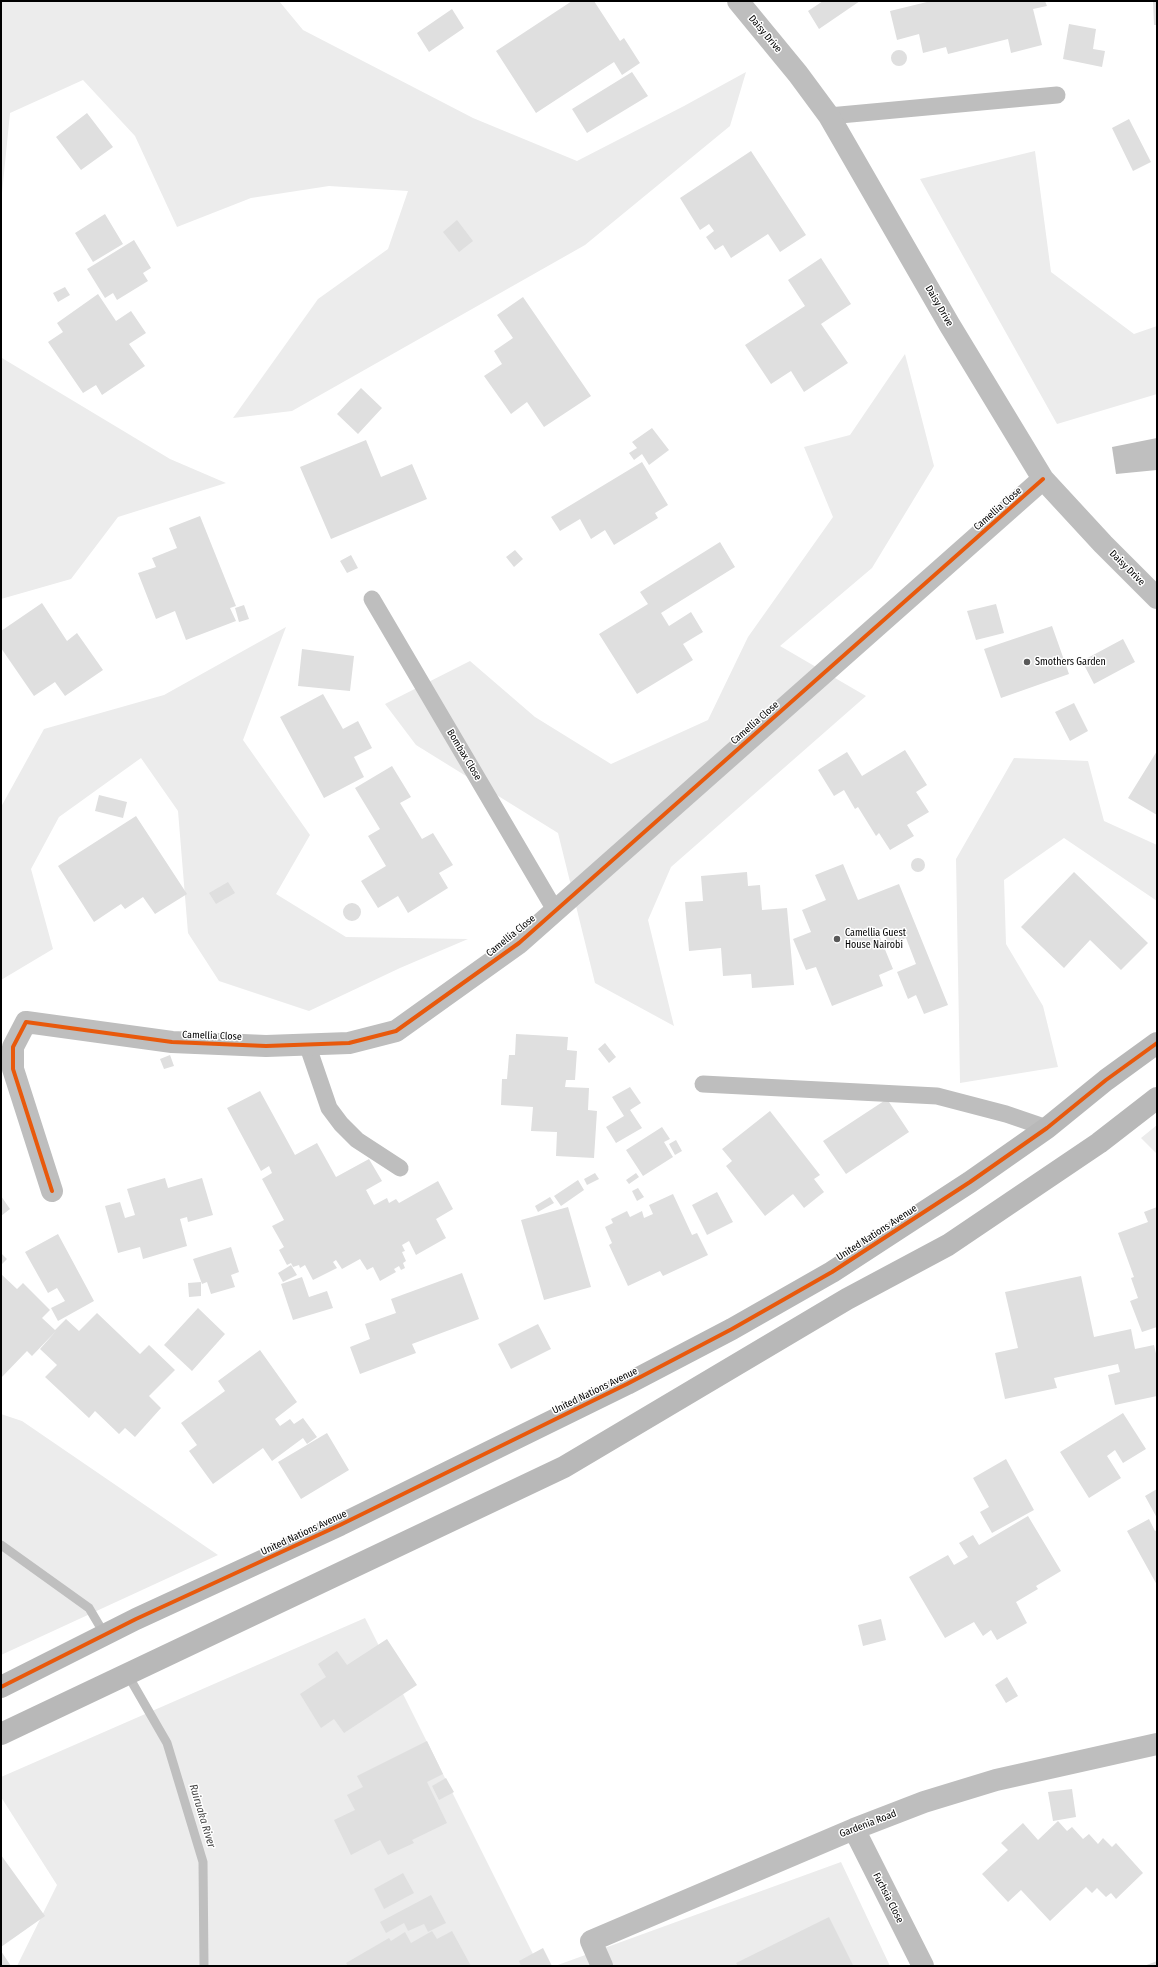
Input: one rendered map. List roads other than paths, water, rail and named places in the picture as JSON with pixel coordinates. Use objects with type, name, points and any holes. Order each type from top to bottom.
[{"type":"street","name":"Daisy Drive","points":[[738,1],[798,74],[830,116],[949,324],[1043,480],[1103,544],[1157,598]]},
{"type":"street","name":"Camellia Close","points":[[52,1191],[7,1047],[26,1022],[172,1042],[266,1046],[349,1043],[396,1032],[518,943],[1043,480]]},
{"type":"street","name":"United Nations Avenue","points":[[1,1687],[136,1619],[348,1521],[627,1384],[732,1329],[832,1272],[970,1182],[1047,1128],[1106,1080],[1157,1042]]},
{"type":"street","points":[[1,1734],[564,1467],[847,1299],[948,1245],[1099,1143],[1157,1098]]},
{"type":"street","name":"Gardenia Road","points":[[602,1966],[591,1941],[854,1829],[924,1802],[996,1780],[1157,1744]]},
{"type":"street","name":"Fuchsia Close","points":[[854,1829],[923,1966]]},
{"type":"lane","points":[[830,116],[1057,95]]},
{"type":"lane","name":"Bombax Close","points":[[372,600],[555,910]]},
{"type":"lane","points":[[307,1044],[329,1108],[341,1124],[357,1140],[400,1168]]},
{"type":"lane","points":[[703,1084],[937,1096],[1006,1114],[1047,1128]]},
{"type":"waterway","name":"Ruiruaka River","points":[[1,1545],[89,1608],[105,1635]]},
{"type":"waterway","name":"Ruiruaka River","points":[[133,1684],[167,1743],[203,1862],[204,1966]]},
{"type":"place","name":"Smothers Garden","points":[[1027,662]]},
{"type":"place","name":"Camellia Guest House Nairobi","points":[[837,939]]}]
